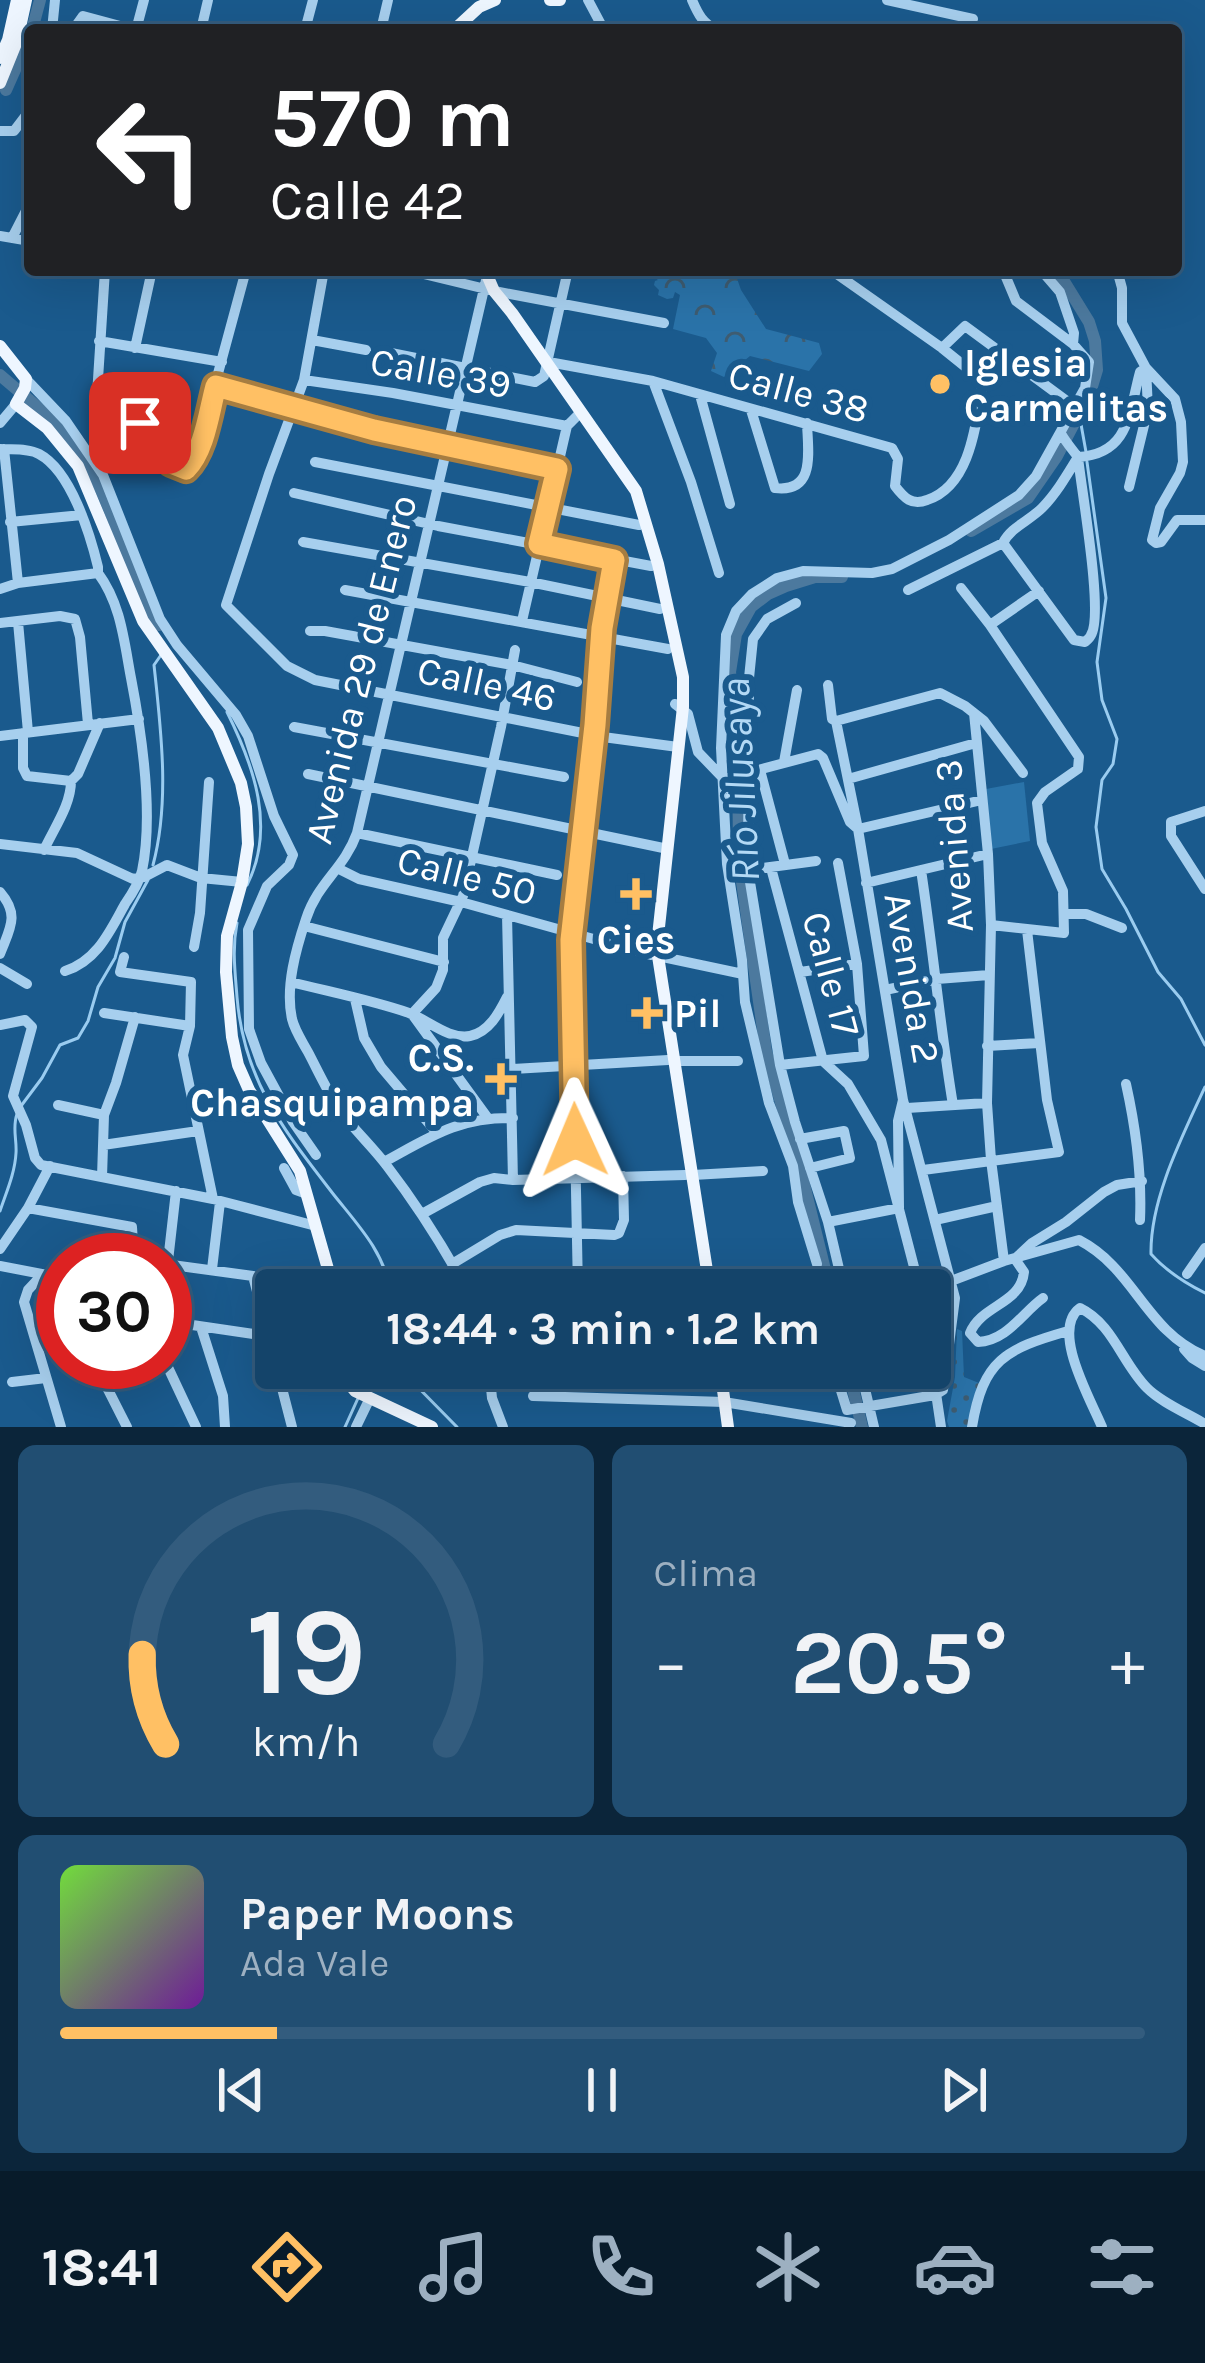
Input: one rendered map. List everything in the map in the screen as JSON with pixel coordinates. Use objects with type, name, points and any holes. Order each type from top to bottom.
[{"type":"main road","points":[[0,58],[17,0]]},
{"type":"main road","points":[[0,82],[26,0]]},
{"type":"main road","points":[[461,24],[495,0]]},
{"type":"main road","points":[[550,0],[560,0]]},
{"type":"main road","points":[[490,286],[505,318],[546,371],[643,524],[683,677],[655,955],[705,1269]]},
{"type":"main road","points":[[0,346],[26,383],[16,403],[47,428],[78,466],[143,621],[225,741],[241,783],[248,844],[227,936],[232,1037],[249,1090],[295,1161],[328,1269]]},
{"type":"main road","points":[[355,1389],[432,1427]]},
{"type":"main road","points":[[718,1389],[724,1427]]},
{"type":"street","points":[[887,0],[973,19]]},
{"type":"street","points":[[77,24],[82,16],[112,24]]},
{"type":"street","points":[[0,131],[14,131],[24,118]]},
{"type":"street","points":[[6,237],[24,212]]},
{"type":"street","points":[[104,276],[97,395],[140,423],[171,463],[182,469],[194,461],[245,276]]},
{"type":"street","points":[[134,348],[151,276]]},
{"type":"street","points":[[294,409],[323,276]]},
{"type":"street","points":[[438,276],[664,323]]},
{"type":"street","points":[[546,371],[567,276]]},
{"type":"street","points":[[840,276],[943,348],[965,326],[1075,407]]},
{"type":"street","points":[[785,865],[741,775],[721,748],[726,635],[736,610],[777,578],[803,572],[892,569],[949,540],[1026,489],[1065,439],[1088,380],[1089,362],[1016,301],[1005,276]]},
{"type":"street","points":[[1046,276],[1060,292],[1074,333],[1072,344]]},
{"type":"street","points":[[1119,276],[1122,323],[1146,368],[1175,399],[1183,443],[1180,473],[1160,508],[1152,540],[1161,542],[1177,520],[1205,520]]},
{"type":"street","name":"Avenida 29 de Enero","points":[[455,1269],[422,1214],[340,1110],[294,1026],[291,982],[318,891],[339,869],[357,833],[446,445],[490,286]]},
{"type":"street","points":[[312,340],[366,350]]},
{"type":"street","points":[[99,341],[222,362]]},
{"type":"street","name":"Calle 38","points":[[392,353],[535,382],[554,363],[653,381],[807,423],[895,450],[895,486],[904,498],[922,502],[944,492],[960,474],[982,381],[943,348]]},
{"type":"street","points":[[908,590],[1003,543],[1008,533],[1052,497],[1084,457],[1112,445],[1127,425],[1140,373],[1146,368]]},
{"type":"street","points":[[1130,487],[1148,409],[1146,368]]},
{"type":"street","name":"Calle 39","points":[[304,380],[574,419]]},
{"type":"street","points":[[653,381],[691,482],[718,573]]},
{"type":"street","points":[[26,383],[66,422],[103,475],[160,619],[248,736],[270,805],[293,855],[267,886],[248,929],[249,1029],[261,1063],[316,1155]]},
{"type":"street","points":[[216,386],[374,430],[557,469]]},
{"type":"street","points":[[700,395],[730,504]]},
{"type":"street","points":[[1,422],[16,403]]},
{"type":"street","name":"Calle 46","points":[[294,409],[226,605],[287,666],[315,680],[594,735],[674,746]]},
{"type":"street","points":[[752,410],[775,488],[781,490],[801,482],[808,472],[807,423]]},
{"type":"street","points":[[522,621],[557,469],[574,419]]},
{"type":"street","points":[[1003,543],[1074,640],[1085,642],[1094,625],[1094,587],[1084,457],[1065,439]]},
{"type":"street","points":[[18,584],[2,449],[41,455],[59,473],[82,515],[98,572],[125,636],[140,718],[148,810],[142,878],[103,944],[76,968],[65,971]]},
{"type":"street","points":[[315,462],[634,526],[643,524]]},
{"type":"street","points":[[294,493],[654,565]]},
{"type":"street","points":[[10,522],[82,515]]},
{"type":"street","points":[[303,542],[664,608]]},
{"type":"street","points":[[578,1269],[570,961],[605,597],[614,560]]},
{"type":"street","points":[[0,589],[98,572]]},
{"type":"street","points":[[961,588],[1079,757],[1078,769],[1037,803],[1042,843],[1063,891],[1064,933],[992,925]]},
{"type":"street","points":[[345,590],[672,649]]},
{"type":"street","points":[[990,625],[1039,591]]},
{"type":"street","points":[[796,603],[767,619],[754,639],[727,864],[748,1022],[769,1102],[793,1166],[798,1202],[817,1264]]},
{"type":"street","points":[[0,623],[60,616],[75,619],[80,638],[94,724],[70,795],[44,850]]},
{"type":"street","points":[[18,622],[26,733],[23,768],[27,776],[71,781]]},
{"type":"street","points":[[310,631],[512,665],[578,682]]},
{"type":"street","points":[[412,1014],[436,988],[444,962],[446,926],[461,902],[515,650]]},
{"type":"street","name":"Avenida 2","points":[[828,685],[905,1104],[948,1269]]},
{"type":"street","points":[[784,763],[797,690]]},
{"type":"street","points":[[836,721],[940,693],[984,721],[1023,773]]},
{"type":"street","points":[[679,706],[688,714],[698,752],[741,775],[812,754],[823,758],[850,821],[858,829],[982,800]]},
{"type":"street","name":"Avenida 3","points":[[974,713],[992,925],[987,1103],[997,1206],[1009,1260]]},
{"type":"street","points":[[0,736],[140,718]]},
{"type":"street","points":[[294,727],[564,777]]},
{"type":"street","points":[[848,779],[976,743]]},
{"type":"street","points":[[308,774],[664,848]]},
{"type":"street","points":[[741,775],[748,870],[780,1065],[840,1269]]},
{"type":"street","points":[[194,946],[208,782]]},
{"type":"street","points":[[1205,811],[1171,822],[1171,836],[1205,889]]},
{"type":"street","points":[[357,833],[557,875]]},
{"type":"street","points":[[0,844],[77,853],[133,879],[167,865],[201,878],[242,882]]},
{"type":"street","points":[[866,883],[988,854]]},
{"type":"street","points":[[748,870],[816,861]]},
{"type":"street","points":[[1191,870],[1205,862]]},
{"type":"street","points":[[780,1065],[864,1056],[857,964],[838,863]]},
{"type":"street","name":"Calle 17","points":[[771,868],[823,1061],[848,1084],[881,1140],[914,1269]]},
{"type":"street","name":"Calle 50","points":[[339,869],[358,879],[743,974]]},
{"type":"street","points":[[921,871],[953,1106]]},
{"type":"street","points":[[0,892],[13,917],[0,954]]},
{"type":"street","points":[[1065,914],[1086,914],[1123,928]]},
{"type":"street","points":[[507,915],[513,1180]]},
{"type":"street","points":[[304,926],[444,962]]},
{"type":"street","points":[[922,1170],[1059,1152],[1047,1100],[1027,929]]},
{"type":"street","points":[[124,957],[120,972],[191,982],[190,1026],[183,1054],[216,1200],[212,1269]]},
{"type":"street","points":[[800,972],[857,964]]},
{"type":"street","points":[[0,968],[27,984]]},
{"type":"street","points":[[885,990],[989,975]]},
{"type":"street","points":[[291,982],[412,1014],[466,1037],[484,1030],[509,994]]},
{"type":"street","points":[[356,999],[364,1038],[381,1067],[437,1133]]},
{"type":"street","points":[[104,1013],[190,1026]]},
{"type":"street","points":[[412,1014],[488,1117]]},
{"type":"street","points":[[102,1177],[104,1115],[135,1017]]},
{"type":"street","points":[[0,1025],[25,1020],[32,1027],[6,1095],[26,1125],[39,1164],[316,1226]]},
{"type":"street","points":[[988,1046],[1040,1043]]},
{"type":"street","points":[[513,1069],[738,1060]]},
{"type":"street","points":[[1126,1084],[1142,1181],[1140,1220]]},
{"type":"street","points":[[828,1222],[899,1208],[898,1121],[905,1104],[987,1103]]},
{"type":"street","points":[[58,1105],[104,1115]]},
{"type":"street","points":[[384,1162],[456,1124],[488,1117],[513,1118]]},
{"type":"street","points":[[103,1145],[198,1131]]},
{"type":"street","points":[[800,1139],[844,1131],[850,1158],[810,1168]]},
{"type":"street","points":[[0,1249],[50,1166]]},
{"type":"street","points":[[284,1168],[296,1190],[307,1194]]},
{"type":"street","points":[[422,1214],[494,1178],[763,1171]]},
{"type":"street","points":[[452,1264],[516,1230],[614,1235],[622,1230],[624,1220],[623,1176]]},
{"type":"street","points":[[1009,1260],[1104,1192],[1142,1181]]},
{"type":"street","points":[[176,1191],[168,1262],[253,1276],[255,1285]]},
{"type":"street","points":[[935,1220],[997,1206]]},
{"type":"street","points":[[28,1208],[132,1227],[132,1233]]},
{"type":"street","points":[[951,1281],[1079,1240],[1117,1266],[1138,1299],[1205,1366]]},
{"type":"street","points":[[1187,1274],[1205,1248]]},
{"type":"street","points":[[1009,1260],[1024,1272],[1022,1286],[974,1322],[970,1333],[978,1342],[993,1341],[1026,1316]]},
{"type":"street","points":[[0,1266],[36,1274]]},
{"type":"street","points":[[36,1281],[24,1302],[36,1343]]},
{"type":"street","name":"Avenida 2","points":[[951,1281],[955,1306],[951,1334]]},
{"type":"street","points":[[1102,1427],[1081,1384],[1068,1331],[1074,1311],[1080,1308],[1104,1327],[1142,1384],[1205,1424]]},
{"type":"street","points":[[192,1326],[255,1334]]},
{"type":"street","points":[[178,1389],[196,1426],[224,1427],[223,1396],[201,1327]]},
{"type":"street","points":[[972,1427],[986,1376],[1002,1356],[1068,1331]]},
{"type":"street","points":[[1182,1346],[1205,1356]]},
{"type":"street","points":[[12,1382],[36,1379]]},
{"type":"street","points":[[49,1389],[61,1427]]},
{"type":"street","points":[[108,1389],[127,1427]]},
{"type":"street","points":[[282,1389],[292,1427]]},
{"type":"street","points":[[490,1389],[503,1427]]},
{"type":"street","points":[[934,1389],[941,1427]]},
{"type":"street","name":"Avenida 2","points":[[935,1395],[943,1389]]},
{"type":"street","points":[[356,1427],[363,1395]]},
{"type":"street","points":[[533,1396],[720,1402],[856,1414],[935,1395]]},
{"type":"street","points":[[856,1414],[874,1427]]},
{"type":"green space","points":[[653,276],[736,276],[766,329],[819,343],[822,354],[809,371],[750,356],[724,377],[711,371],[717,353],[706,338],[673,329],[680,295],[675,292],[667,299],[658,295],[654,285],[658,280]]},
{"type":"green space","points":[[1024,782],[1030,841],[991,849],[986,789]]},
{"type":"green space","points":[[957,1329],[962,1331],[964,1377],[979,1383],[997,1373],[983,1386],[973,1427],[949,1427],[947,1421]]},
{"type":"waterway","points":[[34,24],[40,0]]},
{"type":"waterway","points":[[6,90],[24,50]]},
{"type":"waterway","name":"Río Jilusaya","points":[[971,531],[1028,498],[1057,456],[1090,393],[1097,370],[1095,341],[1061,276]]},
{"type":"waterway","points":[[0,375],[50,418],[83,455],[159,625]]},
{"type":"waterway","points":[[1079,413],[1086,452]]},
{"type":"waterway","points":[[1087,462],[1106,598],[1097,662],[1102,700],[1117,739],[1113,764],[1102,780],[1096,827],[1102,869],[1158,972],[1181,999],[1205,1045]]},
{"type":"waterway","name":"Río Jilusaya","points":[[825,1269],[766,1051],[739,861],[738,739],[730,672],[736,634],[751,607],[786,586],[815,577],[842,577]]},
{"type":"waterway","points":[[153,865],[163,791],[154,665],[161,655]]},
{"type":"waterway","points":[[227,712],[253,775],[261,819],[256,863],[247,885]]},
{"type":"waterway","points":[[21,1106],[60,1045],[78,1038],[88,1021],[125,922],[148,880]]},
{"type":"waterway","points":[[237,923],[234,951],[241,1027],[258,1080],[269,1104],[369,1240],[384,1269]]},
{"type":"waterway","points":[[1205,1087],[1162,1190],[1151,1254],[1205,1293]]},
{"type":"waterway","points":[[0,1211],[15,1160],[17,1114]]},
{"type":"waterway","points":[[420,1389],[457,1427]]},
{"type":"waterway","name":"Río Jilusaya","points":[[853,1389],[862,1427]]},
{"type":"waterway","points":[[345,1427],[359,1396]]},
{"type":"place","name":"Iglesia Carmelitas","points":[[940,384]]},
{"type":"place","name":"Cies","points":[[636,894]]},
{"type":"place","name":"Pil","points":[[647,1013]]},
{"type":"place","name":"C.S. Chasquipampa","points":[[501,1079]]},
{"type":"route","points":[[140,423],[171,463],[186,469],[197,452],[216,386],[374,430],[557,469],[539,544],[614,560],[605,597],[571,940],[575,1140]]}]
